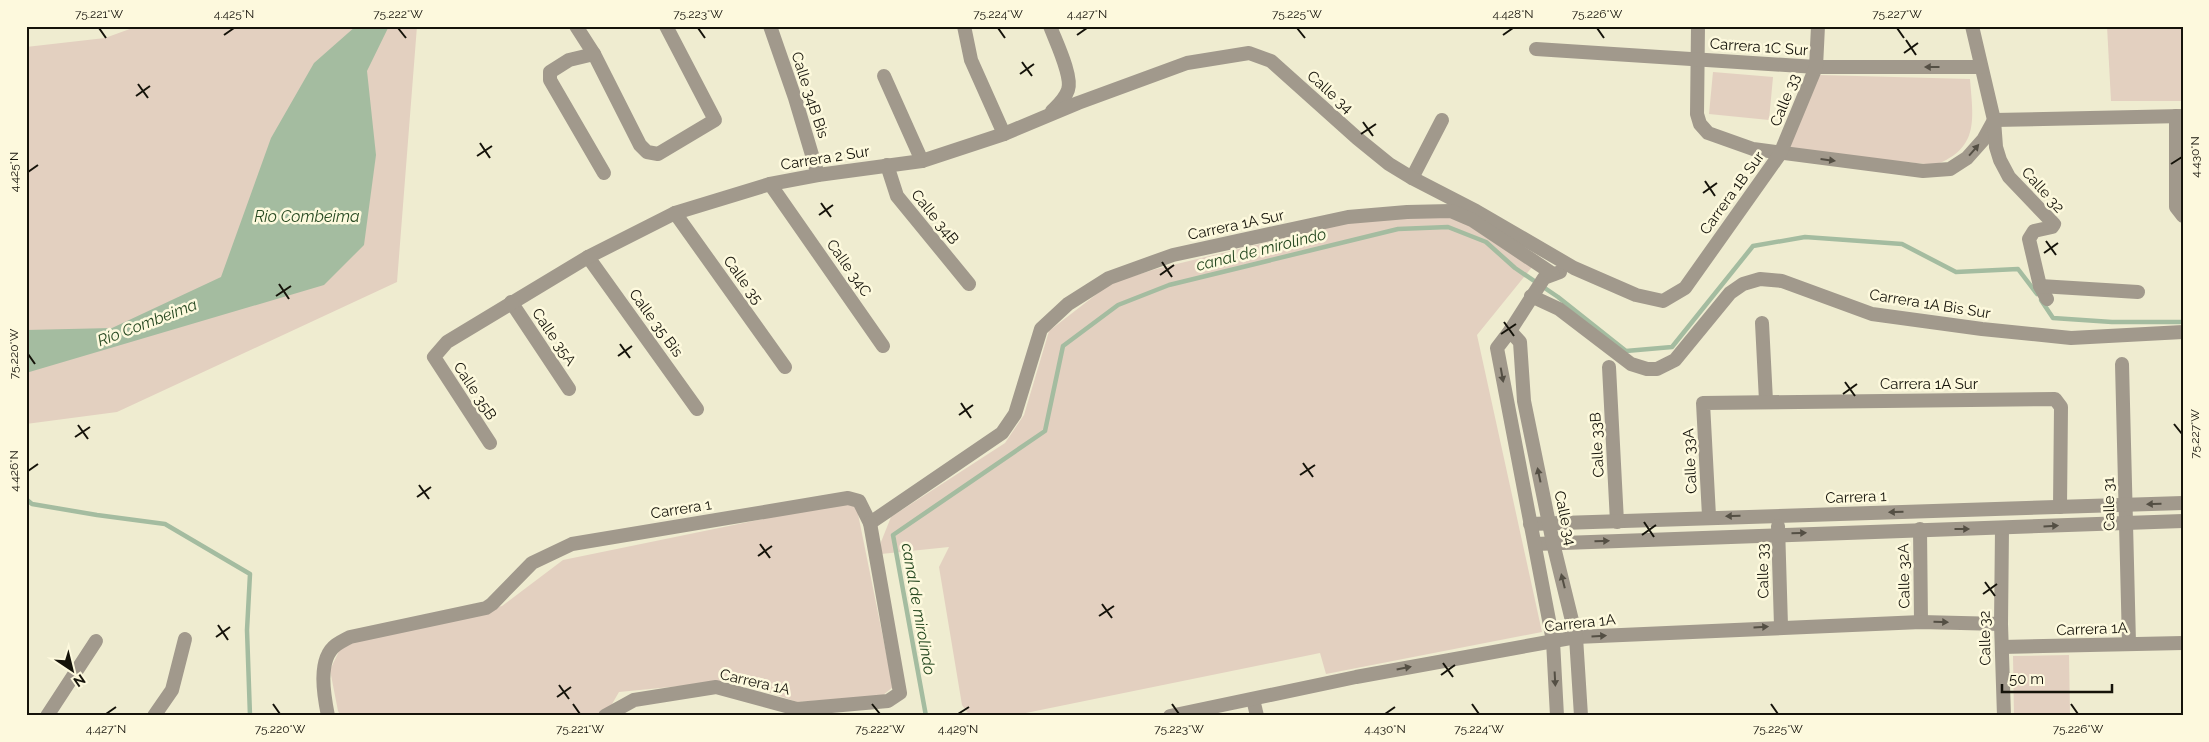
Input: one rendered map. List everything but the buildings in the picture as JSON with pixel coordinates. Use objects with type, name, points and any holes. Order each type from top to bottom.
[{"type":"street","points":[[576,26],[594,54],[640,145],[647,152],[658,154],[715,120],[666,26]]},
{"type":"street","name":"Calle 34B Bis","points":[[770,26],[795,98],[818,175]]},
{"type":"street","points":[[964,26],[972,60],[1004,134]]},
{"type":"street","points":[[1046,117],[1064,99],[1069,87],[1066,69],[1050,26]]},
{"type":"street","points":[[1698,26],[1697,114],[1700,124],[1708,133],[1753,149],[1780,154]]},
{"type":"street","name":"Calle 33","points":[[1780,154],[1816,67],[1818,26]]},
{"type":"street","name":"Calle 32","points":[[1972,26],[1994,120],[1996,147],[2009,177],[2054,224],[2052,228],[2034,231],[2029,239],[2040,286],[2047,299]]},
{"type":"street","name":"Carrera 1C Sur","points":[[1536,49],[1816,67],[1981,67]]},
{"type":"street","name":"Carrera 2 Sur","points":[[434,357],[448,342],[511,302],[588,257],[675,212],[770,184],[818,175],[922,161],[1004,134],[1187,64],[1249,53]]},
{"type":"street","name":"Calle 34","points":[[1249,53],[1271,61],[1389,164],[1476,211],[1574,268]]},
{"type":"street","points":[[594,54],[569,60],[550,72],[550,80],[604,173]]},
{"type":"street","points":[[884,76],[922,161]]},
{"type":"street","points":[[1994,120],[2179,116],[2179,212]]},
{"type":"street","points":[[1412,178],[1442,120]]},
{"type":"street","name":"Carrera 1B Sur","points":[[1574,268],[1636,296],[1663,301],[1674,296],[1684,288],[1780,154],[1923,171],[1946,169],[1967,158],[1983,140],[1994,120]]},
{"type":"street","name":"Calle 34B","points":[[887,165],[897,196],[968,284]]},
{"type":"street","name":"Calle 34C","points":[[770,184],[883,346]]},
{"type":"street","name":"Carrera 1A Sur","points":[[870,523],[1002,433],[1015,414],[1041,329],[1068,304],[1109,278],[1173,255],[1348,217],[1407,212],[1451,211],[1472,220],[1549,276]]},
{"type":"street","name":"Calle 35","points":[[675,212],[785,367]]},
{"type":"street","name":"Calle 35 Bis","points":[[588,257],[698,409]]},
{"type":"street","points":[[1557,716],[1553,641],[1497,348],[1510,331],[1533,293],[1549,276],[1574,268]]},
{"type":"street","name":"Carrera 1A Bis Sur","points":[[1533,293],[1559,309],[1631,364],[1647,369],[1657,369],[1675,360],[1730,293],[1743,284],[1760,279],[1782,281],[1872,314],[2027,334],[2071,338],[2183,332]]},
{"type":"street","points":[[2040,286],[2138,292]]},
{"type":"street","name":"Calle 35A","points":[[511,302],[569,389]]},
{"type":"street","points":[[1762,323],[1766,401]]},
{"type":"street","name":"Calle 34","points":[[1510,331],[1520,342],[1524,401],[1553,543],[1576,637],[1581,716]]},
{"type":"street","name":"Calle 35B","points":[[434,357],[490,444]]},
{"type":"street","name":"Calle 31","points":[[2122,364],[2129,643]]},
{"type":"street","name":"Calle 33B","points":[[1608,367],[1617,522]]},
{"type":"street","name":"Carrera 1A Sur","points":[[1703,403],[2055,399],[2061,407],[2060,507]]},
{"type":"street","name":"Calle 33A","points":[[1703,403],[1709,516]]},
{"type":"street","name":"Carrera 1","points":[[328,716],[322,685],[328,657],[335,645],[350,637],[486,608],[532,563],[572,544],[848,498],[859,501],[870,523]]},
{"type":"street","name":"Carrera 1","points":[[1530,524],[1617,522],[1709,516],[2183,503]]},
{"type":"street","name":"Calle 33","points":[[1778,515],[1781,626]]},
{"type":"street","points":[[1535,544],[1920,529],[2002,529],[2183,522]]},
{"type":"street","name":"Carrera 1A","points":[[605,716],[634,700],[716,687],[797,709],[888,701],[900,693],[870,523]]},
{"type":"street","name":"Calle 32A","points":[[1920,529],[1921,622]]},
{"type":"street","name":"Calle 32","points":[[2002,529],[2001,624],[2004,716]]},
{"type":"street","name":"Carrera 1A","points":[[1170,716],[1356,677],[1576,637],[1781,626],[1921,622],[2001,624]]},
{"type":"street","points":[[154,716],[172,690],[185,639]]},
{"type":"street","points":[[47,716],[96,641]]},
{"type":"street","name":"Carrera 1A","points":[[2002,647],[2183,643]]},
{"type":"street","points":[[1254,699],[1257,716]]},
{"type":"shaded area","points":[[138,26],[417,26],[397,282],[117,412],[26,424],[26,47],[105,38]]},
{"type":"shaded area","points":[[2107,26],[2183,26],[2183,101],[2111,101]]},
{"type":"shaded area","points":[[1713,72],[1773,77],[1769,120],[1709,114]]},
{"type":"shaded area","points":[[1819,75],[1970,79],[1972,119],[1967,141],[1950,158],[1935,165],[1788,150]]},
{"type":"shaded area","points":[[1450,216],[1468,224],[1532,267],[1477,335],[1542,632],[1326,674],[1320,653],[1011,716],[970,716],[962,705],[939,567],[949,547],[881,554],[881,542],[891,517],[1005,443],[1024,415],[1049,331],[1111,283],[1156,269],[1350,222]]},
{"type":"shaded area","points":[[845,502],[856,504],[893,687],[882,696],[797,702],[765,691],[753,679],[619,692],[612,704],[596,716],[341,716],[338,711],[330,670],[342,645],[362,636],[502,606],[563,560]]},
{"type":"shaded area","points":[[2069,655],[2070,716],[2014,716],[2013,656]]},
{"type":"water","name":"Rio Combeima","points":[[356,26],[389,26],[367,71],[376,155],[364,245],[324,285],[26,373],[26,330],[112,328],[221,277],[271,138],[314,63]]},
{"type":"waterway","name":"canal de mirolindo","points":[[926,716],[893,535],[1045,431],[1063,346],[1118,305],[1169,285],[1398,229],[1448,227],[1486,242],[1515,268],[1558,297],[1626,351],[1672,347],[1753,246],[1805,237],[1902,244],[1956,272],[2018,269],[2037,294]]},
{"type":"waterway","name":"canal de mirolindo","points":[[2041,300],[2053,318],[2112,322],[2183,322]]},
{"type":"waterway","points":[[26,499],[32,504],[165,524],[250,574],[247,630],[250,716]]},
{"type":"water label","name":"Río Combeima","points":[[147,322]]}]
